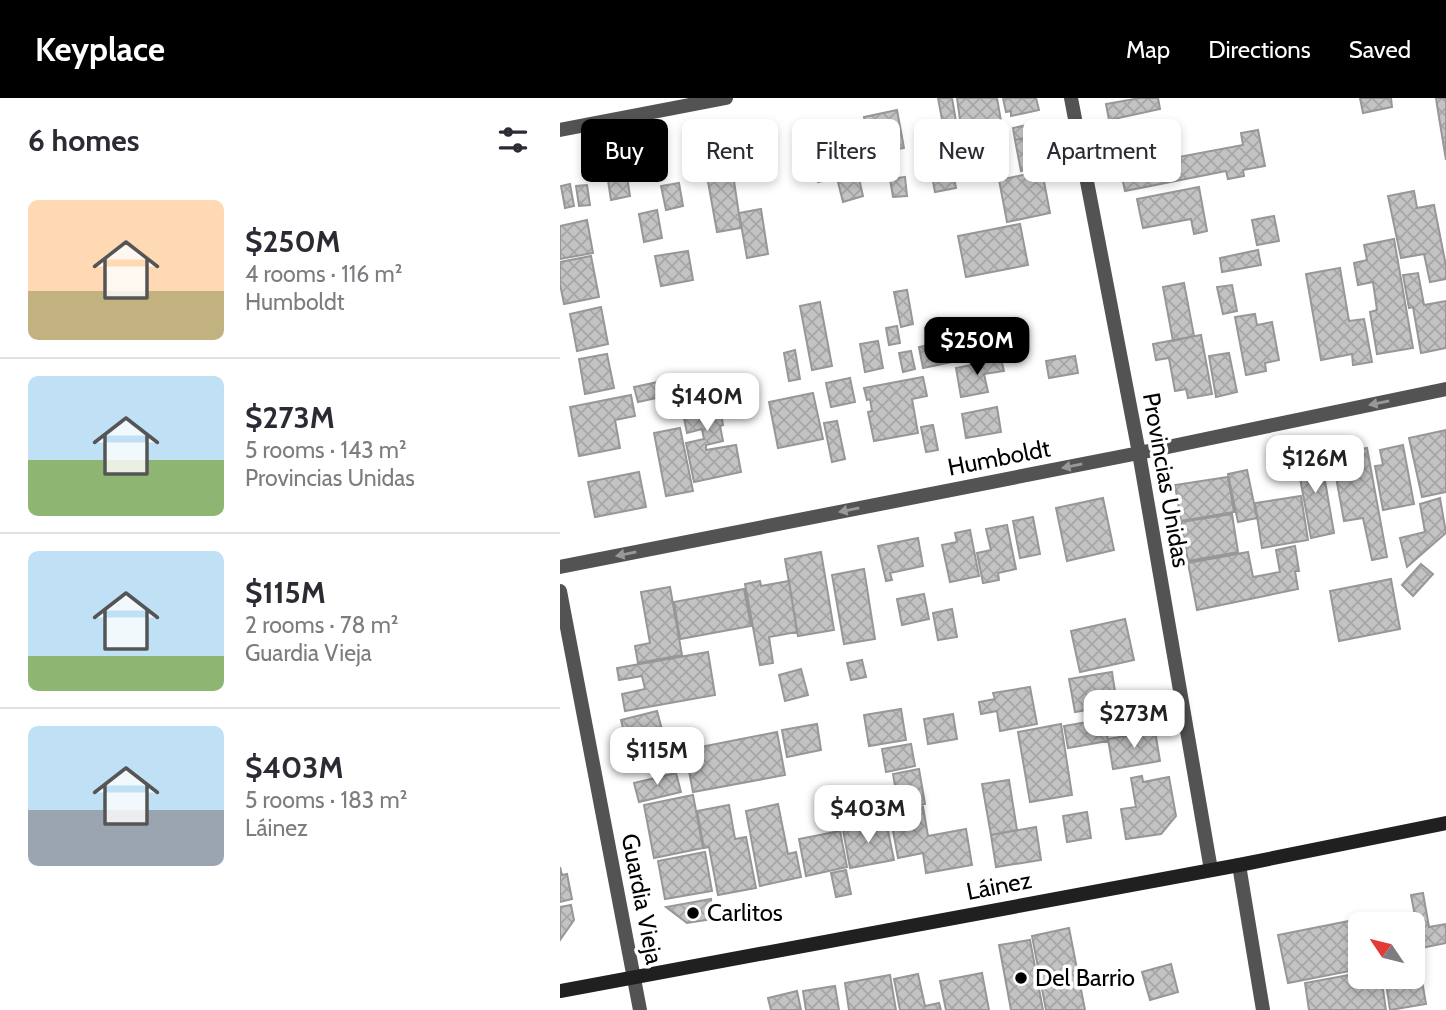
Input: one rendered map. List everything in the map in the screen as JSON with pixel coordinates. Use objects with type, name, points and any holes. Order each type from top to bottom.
[{"type":"main road","name":"Láinez","points":[[560,991],[1238,865],[1446,823]]},
{"type":"street","points":[[560,130],[726,98]]},
{"type":"street","name":"Provincias Unidas","points":[[1071,98],[1139,453],[1211,870]]},
{"type":"street","name":"Humboldt","points":[[560,567],[1139,453],[1446,389]]},
{"type":"street","name":"Guardia Vieja","points":[[560,591],[640,1010]]},
{"type":"street","points":[[1238,865],[1264,1010]]},
{"type":"building","points":[[938,98],[952,98],[956,119],[942,119]]},
{"type":"building","points":[[957,98],[997,98],[1001,119],[960,119]]},
{"type":"building","points":[[1003,98],[1036,98],[1039,110],[1011,116],[1011,111],[1006,112]]},
{"type":"building","points":[[1158,98],[1160,109],[1109,119],[1106,104]]},
{"type":"building","points":[[1360,98],[1391,98],[1392,107],[1363,113]]},
{"type":"building","points":[[1436,98],[1446,98],[1446,160],[1437,105]]},
{"type":"building","points":[[897,110],[899,119],[864,119]]},
{"type":"building","points":[[900,126],[904,148],[900,149]]},
{"type":"building","points":[[1023,126],[1023,139],[1015,140],[1013,128]]},
{"type":"building","points":[[1258,130],[1265,166],[1243,170],[1244,176],[1228,179],[1226,171],[1181,180],[1181,157],[1243,145],[1241,133]]},
{"type":"building","points":[[1023,139],[1023,171],[1021,171],[1015,140]]},
{"type":"building","points":[[1023,175],[1023,182],[1044,182],[1050,213],[1007,222],[999,182],[1009,182],[1009,178]]},
{"type":"building","points":[[905,177],[907,196],[893,197],[890,182],[900,182],[900,178]]},
{"type":"building","points":[[608,182],[628,182],[630,196],[611,200]]},
{"type":"building","points":[[708,182],[734,182],[741,228],[717,232]]},
{"type":"building","points":[[838,182],[860,182],[863,196],[843,202]]},
{"type":"building","points":[[933,182],[955,182],[956,188],[935,192]]},
{"type":"building","points":[[1123,182],[1170,182],[1125,191]]},
{"type":"building","points":[[679,183],[683,206],[666,210],[661,186]]},
{"type":"building","points":[[570,184],[574,206],[565,208],[561,186]]},
{"type":"building","points":[[587,185],[590,205],[579,206],[576,186]]},
{"type":"building","points":[[1199,187],[1207,231],[1194,234],[1191,219],[1143,228],[1137,199]]},
{"type":"building","points":[[1414,191],[1417,208],[1434,205],[1446,279],[1430,282],[1424,254],[1401,258],[1388,196]]},
{"type":"building","points":[[761,209],[768,254],[747,258],[739,213]]},
{"type":"building","points":[[657,210],[662,238],[644,242],[639,214]]},
{"type":"building","points":[[1274,216],[1279,241],[1257,245],[1252,220]]},
{"type":"building","points":[[587,220],[593,253],[560,259],[560,226]]},
{"type":"building","points":[[1020,224],[1028,265],[966,277],[958,236]]},
{"type":"building","points":[[1394,239],[1413,348],[1377,354],[1370,312],[1377,310],[1373,282],[1358,285],[1354,263],[1367,260],[1364,245]]},
{"type":"building","points":[[1258,250],[1261,265],[1222,272],[1220,258]]},
{"type":"building","points":[[688,251],[693,280],[661,286],[655,256]]},
{"type":"building","points":[[591,256],[599,297],[564,304],[560,262]]},
{"type":"building","points":[[1340,268],[1349,321],[1364,319],[1372,362],[1353,365],[1352,354],[1321,360],[1306,274]]},
{"type":"building","points":[[1418,273],[1424,305],[1446,301],[1446,348],[1421,353],[1413,307],[1409,308],[1403,275]]},
{"type":"building","points":[[1184,283],[1194,336],[1173,341],[1163,287]]},
{"type":"building","points":[[1232,285],[1237,311],[1223,314],[1217,287]]},
{"type":"building","points":[[907,290],[913,324],[901,327],[894,292]]},
{"type":"building","points":[[820,302],[832,366],[812,370],[800,306]]},
{"type":"building","points":[[601,307],[608,344],[577,351],[570,314]]},
{"type":"building","points":[[1255,314],[1257,325],[1272,322],[1279,360],[1265,363],[1266,371],[1246,375],[1235,317]]},
{"type":"building","points":[[945,325],[952,362],[923,368],[919,347],[929,345],[925,328]]},
{"type":"building","points":[[897,326],[900,343],[889,345],[886,328]]},
{"type":"building","points":[[1201,335],[1212,394],[1188,398],[1186,389],[1175,391],[1169,358],[1156,360],[1153,344]]},
{"type":"building","points":[[878,341],[883,368],[865,372],[860,344]]},
{"type":"building","points":[[795,350],[800,379],[789,381],[784,353]]},
{"type":"building","points":[[911,351],[915,369],[903,372],[899,353]]},
{"type":"building","points":[[1229,353],[1237,392],[1216,397],[1209,356]]},
{"type":"building","points":[[607,354],[614,388],[585,394],[579,359]]},
{"type":"building","points":[[1075,356],[1078,373],[1049,378],[1046,361]]},
{"type":"building","points":[[1001,359],[1004,371],[984,374],[988,392],[961,397],[956,368]]},
{"type":"building","points":[[923,377],[927,396],[912,399],[918,433],[874,441],[868,412],[872,411],[870,399],[867,400],[864,388]]},
{"type":"building","points":[[850,378],[855,402],[831,407],[826,383]]},
{"type":"building","points":[[715,381],[723,425],[720,426],[723,441],[706,445],[706,450],[736,445],[741,472],[694,482],[686,443],[704,439],[702,429],[687,433],[678,388]]},
{"type":"building","points":[[658,382],[661,397],[638,402],[634,387]]},
{"type":"building","points":[[813,393],[823,439],[778,448],[769,402]]},
{"type":"building","points":[[631,395],[635,416],[615,420],[620,448],[579,456],[570,407]]},
{"type":"building","points":[[997,407],[1001,432],[966,438],[962,414]]},
{"type":"building","points":[[837,421],[845,459],[832,462],[824,423]]},
{"type":"building","points":[[933,425],[938,450],[926,452],[921,427]]},
{"type":"building","points":[[680,428],[693,491],[666,496],[654,433]]},
{"type":"building","points":[[1446,430],[1446,492],[1422,497],[1409,438]]},
{"type":"building","points":[[1403,445],[1414,504],[1383,510],[1375,466],[1383,465],[1380,450]]},
{"type":"building","points":[[1367,448],[1387,557],[1372,560],[1363,518],[1344,521],[1332,455]]},
{"type":"building","points":[[1320,452],[1334,533],[1311,538],[1296,456]]},
{"type":"building","points":[[1247,470],[1257,518],[1238,522],[1228,474]]},
{"type":"building","points":[[639,472],[646,507],[595,517],[588,482]]},
{"type":"building","points":[[1228,477],[1234,512],[1181,521],[1175,485]]},
{"type":"building","points":[[1301,496],[1308,540],[1262,548],[1255,503]]},
{"type":"building","points":[[1103,498],[1114,550],[1067,561],[1056,508]]},
{"type":"building","points":[[1440,498],[1446,533],[1407,567],[1400,538],[1425,532],[1420,504]]},
{"type":"building","points":[[1232,514],[1238,552],[1188,561],[1181,522]]},
{"type":"building","points":[[1033,517],[1040,554],[1020,558],[1013,521]]},
{"type":"building","points":[[1007,525],[1016,569],[998,573],[999,580],[983,583],[977,553],[991,550],[986,529]]},
{"type":"building","points":[[970,530],[979,576],[950,582],[942,545],[957,542],[955,533]]},
{"type":"building","points":[[918,538],[923,566],[890,573],[892,580],[886,581],[878,546]]},
{"type":"building","points":[[1295,546],[1299,571],[1295,571],[1298,589],[1197,610],[1188,563],[1248,552],[1253,577],[1280,572],[1276,550]]},
{"type":"building","points":[[821,552],[834,630],[798,636],[785,559]]},
{"type":"building","points":[[1421,564],[1433,574],[1413,596],[1402,585]]},
{"type":"building","points":[[864,569],[875,639],[844,644],[832,575]]},
{"type":"building","points":[[1391,579],[1400,629],[1339,641],[1330,591]]},
{"type":"building","points":[[760,581],[761,586],[789,581],[797,632],[769,637],[773,663],[760,665],[745,584]]},
{"type":"building","points":[[670,587],[682,655],[638,663],[635,646],[650,643],[641,592]]},
{"type":"building","points":[[744,589],[751,626],[680,639],[674,602]]},
{"type":"building","points":[[924,594],[929,619],[902,625],[897,599]]},
{"type":"building","points":[[952,609],[957,637],[938,640],[933,613]]},
{"type":"building","points":[[1125,619],[1134,660],[1080,672],[1071,631]]},
{"type":"building","points":[[708,652],[715,695],[625,711],[622,694],[645,689],[642,676],[619,680],[617,668]]},
{"type":"building","points":[[862,660],[866,677],[851,680],[847,663]]},
{"type":"building","points":[[801,669],[808,695],[785,701],[779,675]]},
{"type":"building","points":[[1112,672],[1117,705],[1075,712],[1069,679]]},
{"type":"building","points":[[1030,687],[1037,724],[1000,731],[997,711],[981,714],[979,702],[995,699],[993,693]]},
{"type":"building","points":[[1152,706],[1155,724],[1122,729],[1119,712]]},
{"type":"building","points":[[901,709],[906,740],[869,746],[864,715]]},
{"type":"building","points":[[657,711],[667,748],[630,757],[621,720]]},
{"type":"building","points":[[953,714],[957,739],[928,744],[924,719]]},
{"type":"building","points":[[1105,719],[1108,741],[1068,748],[1064,726]]},
{"type":"building","points":[[817,724],[821,750],[787,757],[782,730]]},
{"type":"building","points":[[1061,724],[1072,795],[1030,802],[1018,732]]},
{"type":"building","points":[[1155,731],[1160,761],[1113,769],[1108,739]]},
{"type":"building","points":[[777,732],[785,775],[693,792],[685,750]]},
{"type":"building","points":[[911,744],[915,766],[886,772],[882,749]]},
{"type":"building","points":[[919,769],[925,804],[899,809],[893,774]]},
{"type":"building","points":[[676,773],[681,792],[639,802],[634,783]]},
{"type":"building","points":[[1142,776],[1143,782],[1169,777],[1176,816],[1161,834],[1126,839],[1121,809],[1136,807],[1131,778]]},
{"type":"building","points":[[1009,780],[1017,830],[991,835],[982,784]]},
{"type":"building","points":[[693,795],[703,848],[654,858],[644,805]]},
{"type":"building","points":[[778,804],[788,854],[796,852],[801,877],[760,886],[746,811]]},
{"type":"building","points":[[729,805],[735,839],[746,837],[756,888],[718,895],[709,847],[704,848],[697,811]]},
{"type":"building","points":[[923,807],[928,836],[966,829],[972,865],[926,873],[923,853],[898,858],[890,814]]},
{"type":"building","points":[[1087,812],[1091,838],[1067,842],[1063,816]]},
{"type":"building","points":[[886,821],[894,860],[850,868],[843,830]]},
{"type":"building","points":[[1036,827],[1041,860],[996,867],[991,835]]},
{"type":"building","points":[[840,831],[847,867],[806,876],[799,839]]},
{"type":"building","points":[[705,852],[712,891],[665,899],[658,861]]},
{"type":"building","points":[[560,867],[562,875],[567,874],[572,899],[560,902]]},
{"type":"building","points":[[846,870],[851,894],[836,897],[831,873]]},
{"type":"building","points":[[1423,893],[1429,927],[1446,924],[1446,943],[1425,947],[1425,912],[1414,912],[1411,895]]},
{"type":"building","name":"Carlitos","points":[[711,899],[713,919],[687,923],[666,907]]},
{"type":"building","points":[[571,905],[574,920],[560,940],[560,907]]},
{"type":"building","points":[[1348,921],[1348,971],[1288,983],[1278,935]]},
{"type":"building","points":[[1069,928],[1085,1010],[1046,1010],[1032,936]]},
{"type":"building","name":"Del Barrio","points":[[1030,940],[1043,1010],[1011,1010],[999,945]]},
{"type":"building","points":[[1171,964],[1178,992],[1150,1000],[1142,972]]},
{"type":"building","points":[[982,973],[989,1010],[946,1010],[940,981]]},
{"type":"building","points":[[918,974],[925,1006],[939,1003],[941,1010],[900,1010],[894,979]]},
{"type":"building","points":[[890,975],[896,1010],[849,1010],[845,983]]},
{"type":"building","points":[[1348,975],[1348,989],[1383,989],[1386,1010],[1309,1010],[1305,983]]},
{"type":"building","points":[[835,986],[839,1010],[806,1010],[803,991]]},
{"type":"building","points":[[1387,989],[1423,989],[1426,1004],[1390,1010]]},
{"type":"building","points":[[797,991],[801,1010],[771,1010],[768,998]]},
{"type":"place","name":"Carlitos","points":[[693,913]]},
{"type":"place","name":"Del Barrio","points":[[1021,978]]}]
